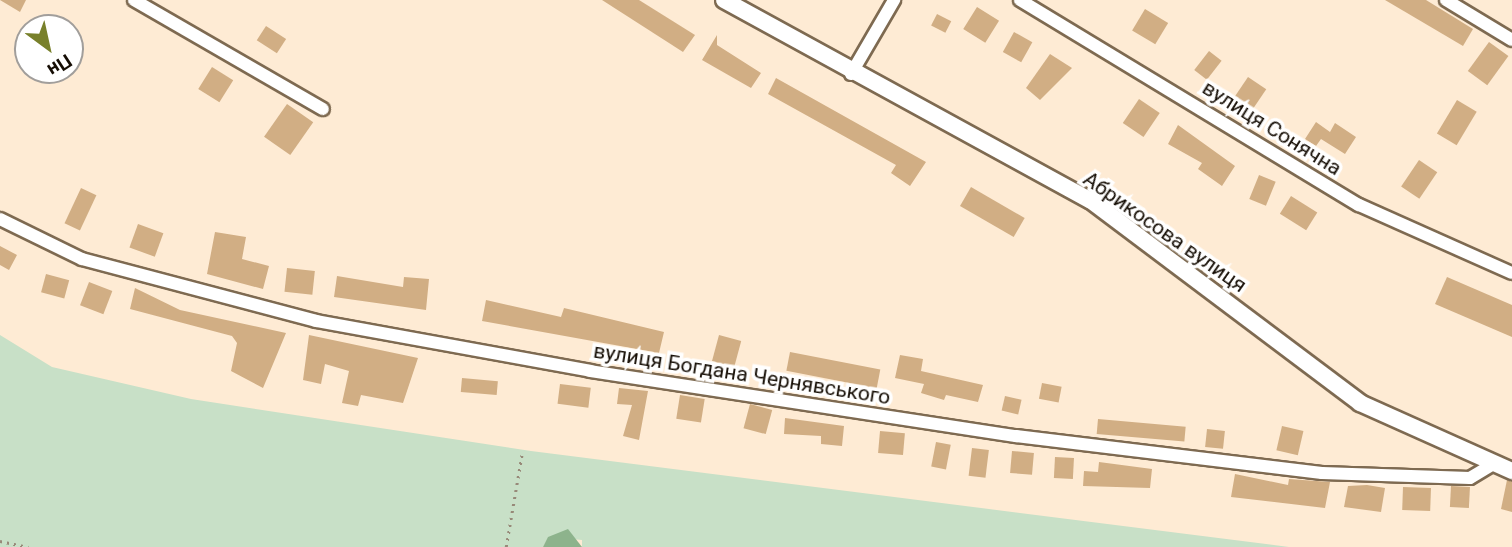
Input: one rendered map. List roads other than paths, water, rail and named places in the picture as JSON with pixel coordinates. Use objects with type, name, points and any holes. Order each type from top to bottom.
[{"type":"street","points":[[134,0],[323,110]]},
{"type":"street","name":"Абрикосова вулиця","points":[[723,0],[851,74],[1090,200],[1360,403],[1502,467]]},
{"type":"street","points":[[851,74],[894,0]]},
{"type":"street","name":"вулиця Сонячна","points":[[1020,0],[1359,205],[1512,273]]},
{"type":"street","points":[[1446,0],[1512,40]]},
{"type":"street","name":"вулиця Богдана Чернявського","points":[[0,219],[82,259],[316,321],[590,371],[1016,436],[1322,473],[1470,478],[1502,467]]}]
